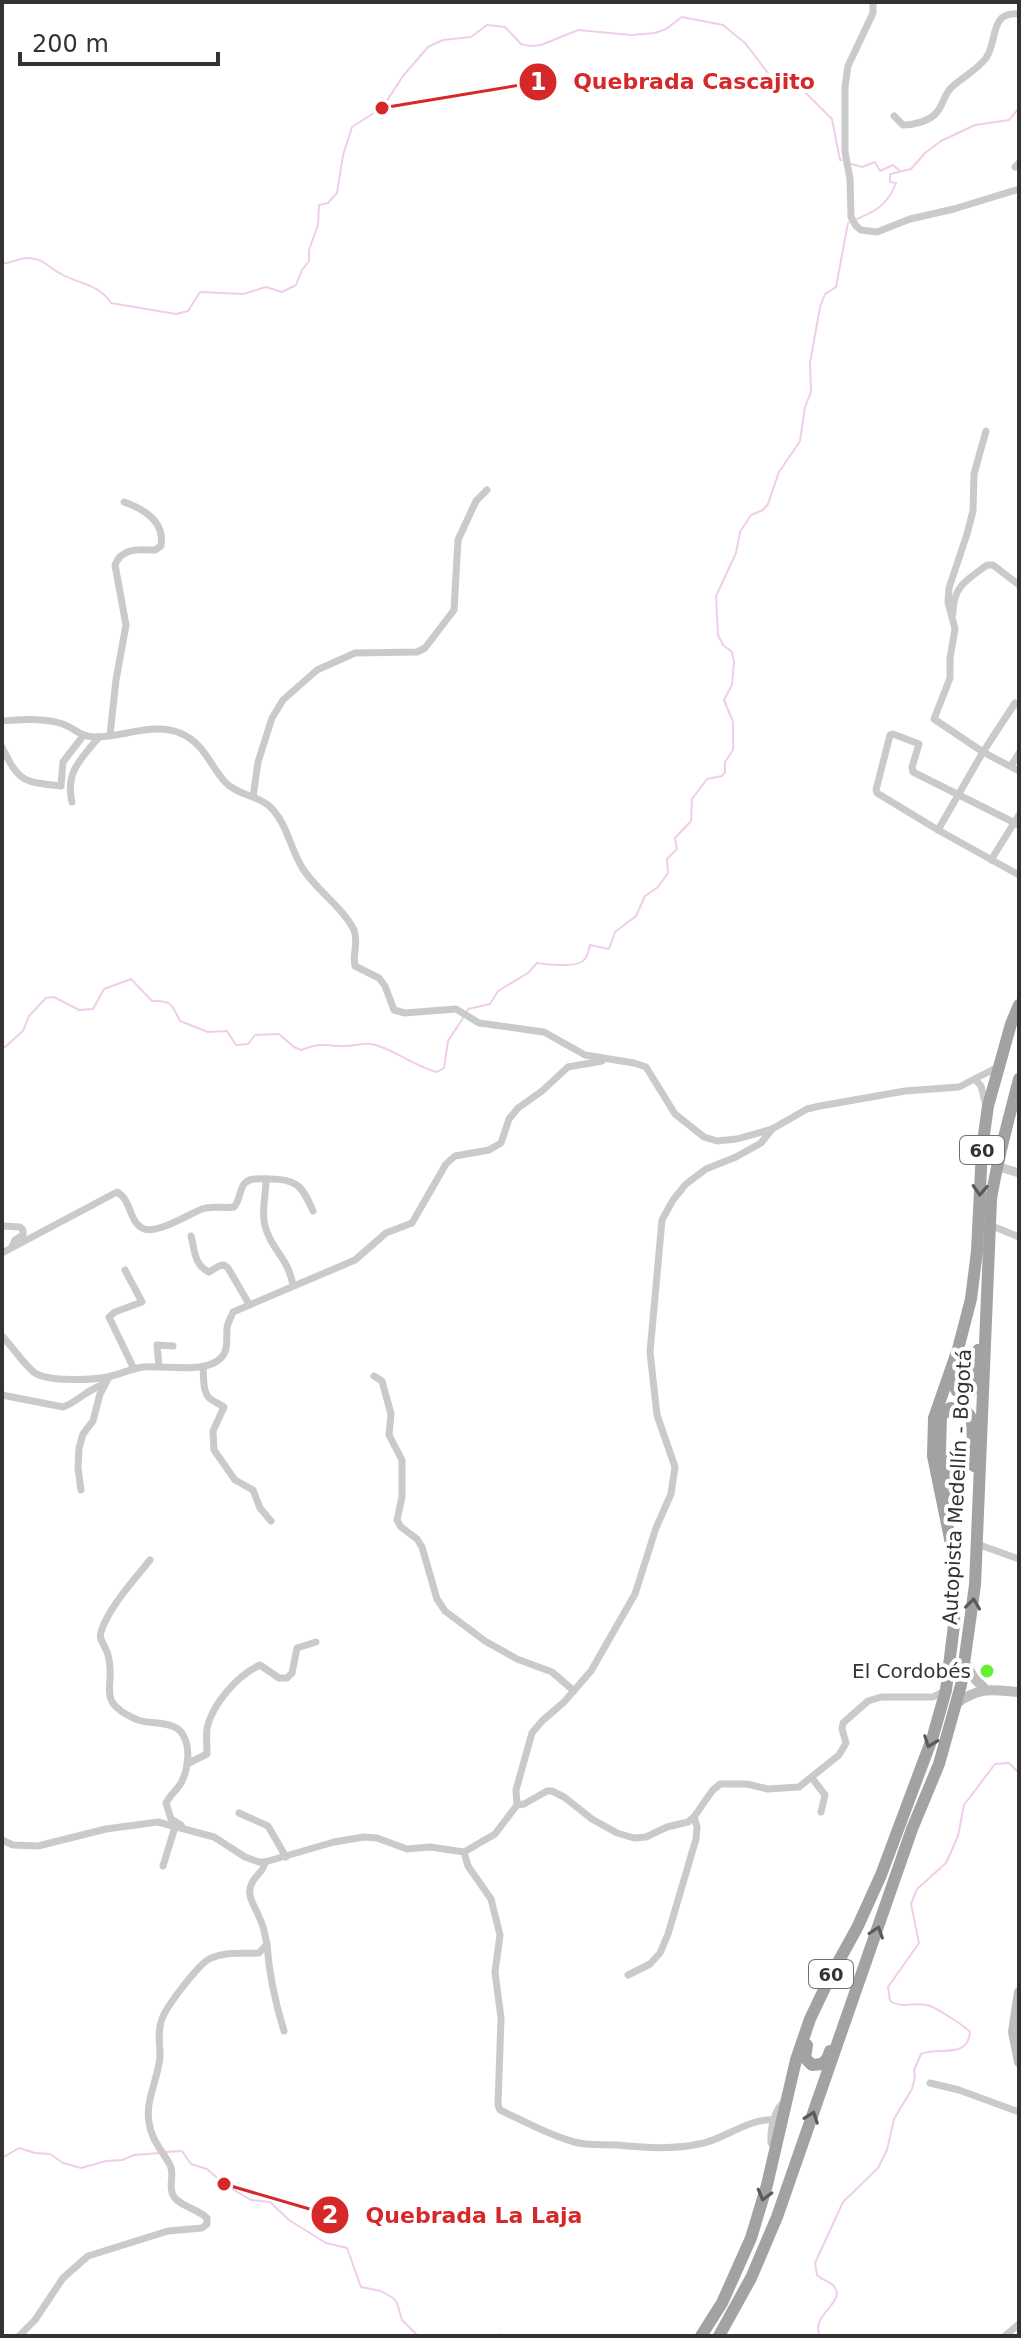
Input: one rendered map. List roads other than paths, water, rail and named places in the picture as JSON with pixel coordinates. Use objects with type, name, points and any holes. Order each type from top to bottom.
[{"type":"highway","name":"Autopista Medellín - Bogotá","points":[[701,2336],[733,2280],[751,2238],[805,2033],[881,1875],[933,1736],[946,1690],[956,1593],[955,1563],[933,1456],[934,1418],[969,1307],[976,1266],[982,1149],[988,1106],[1019,1005]]},
{"type":"highway","name":"Autopista Medellín - Bogotá","points":[[719,2336],[767,2244],[912,1829],[939,1764],[957,1703],[975,1585],[990,1225],[996,1166],[1019,1079]]},
{"type":"highway","points":[[969,1307],[967,1332],[953,1378],[954,1388],[963,1393],[975,1385],[981,1319],[988,1298]]},
{"type":"highway","points":[[947,1518],[951,1506],[940,1450],[939,1427],[941,1416],[950,1408],[964,1409],[971,1418],[974,1471],[979,1488]]},
{"type":"highway","points":[[831,1975],[832,1988],[815,2021],[806,2049],[808,2062],[816,2066],[825,2062],[843,2015],[852,2006]]},
{"type":"main road","points":[[965,1663],[985,1689]]},
{"type":"main road","points":[[957,1703],[970,1693],[985,1689],[1019,1692]]},
{"type":"main road","points":[[1019,1992],[1013,2032],[1019,2062]]},
{"type":"street","points":[[873,2],[873,13],[848,66],[845,87],[845,152],[850,179],[851,217],[856,226],[861,230],[877,232],[910,219],[1019,189]]},
{"type":"street","points":[[894,116],[903,125],[909,125],[922,122],[938,112],[951,87],[988,56],[1000,19],[1008,13],[1019,14]]},
{"type":"street","points":[[986,431],[974,474],[973,511],[949,588],[948,602],[955,629],[950,682],[934,719],[983,752],[1019,771]]},
{"type":"street","points":[[253,797],[258,762],[272,718],[283,700],[317,670],[355,653],[417,652],[425,648],[448,619],[456,599],[458,540],[467,516],[487,490]]},
{"type":"street","points":[[110,735],[126,625],[115,565],[119,557],[137,548],[155,550],[161,546],[162,536],[152,517],[141,508],[124,502]]},
{"type":"street","points":[[953,620],[953,601],[957,590],[987,565],[993,565],[1019,585]]},
{"type":"street","points":[[938,830],[1015,703],[1019,706]]},
{"type":"street","points":[[2,721],[32,718],[59,723],[83,736],[99,737],[150,729],[176,731],[194,740],[226,783],[268,805],[286,831],[302,867],[344,914],[355,932],[355,966],[379,978],[394,1010],[405,1013],[456,1009],[479,1023],[544,1032],[585,1055],[646,1067],[675,1114],[704,1137],[717,1141],[737,1139],[772,1129],[807,1109],[905,1091],[959,1087],[999,1067]]},
{"type":"street","points":[[991,860],[1018,821],[913,772],[918,742],[890,735],[876,792],[938,830],[991,860],[1019,875]]},
{"type":"street","points":[[2,747],[14,772],[36,784],[61,786],[63,762],[83,736]]},
{"type":"street","points":[[72,802],[68,787],[72,774],[99,737]]},
{"type":"street","points":[[1011,766],[1019,753]]},
{"type":"street","points":[[2,1336],[35,1373],[52,1378],[88,1380],[159,1366],[210,1366],[220,1359],[227,1348],[227,1326],[233,1312],[355,1260],[386,1233],[412,1223],[446,1164],[455,1156],[489,1150],[501,1143],[509,1119],[518,1108],[568,1067],[612,1060]]},
{"type":"street","points":[[975,1079],[985,1097],[980,1132],[982,1149]]},
{"type":"street","points":[[2,1840],[13,1845],[38,1846],[106,1829],[158,1822],[214,1837],[245,1857],[265,1862],[334,1842],[364,1837],[377,1838],[407,1849],[430,1847],[464,1852],[495,1834],[517,1805],[516,1790],[532,1733],[591,1671],[635,1594],[675,1481],[672,1453],[654,1405],[650,1352],[662,1220],[686,1184],[706,1169],[761,1143],[772,1129]]},
{"type":"street","points":[[996,1166],[1019,1173]]},
{"type":"street","points":[[2,1253],[117,1192],[124,1197],[139,1226],[144,1229],[177,1221],[203,1209],[234,1207],[242,1185],[258,1178],[285,1178],[298,1185],[313,1211]]},
{"type":"street","points":[[266,1179],[265,1227],[287,1263],[293,1285]]},
{"type":"street","points":[[990,1225],[1019,1237]]},
{"type":"street","points":[[2,1226],[23,1230],[23,1235],[15,1240],[11,1248]]},
{"type":"street","points":[[191,1236],[196,1261],[209,1272],[219,1266],[228,1268],[249,1304]]},
{"type":"street","points":[[125,1270],[142,1302],[109,1317],[134,1369]]},
{"type":"street","points":[[159,1366],[157,1345],[173,1346]]},
{"type":"street","points":[[203,1367],[206,1394],[224,1407],[213,1431],[216,1454],[235,1480],[253,1490],[260,1508],[271,1521]]},
{"type":"street","points":[[374,1376],[382,1381],[391,1414],[389,1435],[402,1460],[402,1497],[397,1520],[422,1547],[437,1599],[445,1611],[485,1641],[517,1659],[552,1672],[574,1691]]},
{"type":"street","points":[[81,1490],[79,1448],[83,1434],[95,1416],[103,1385],[109,1377]]},
{"type":"street","points":[[2,1395],[63,1407],[88,1390],[103,1385]]},
{"type":"street","points":[[977,1544],[1019,1559]]},
{"type":"street","points":[[150,1560],[121,1596],[100,1639],[109,1657],[108,1697],[115,1707],[140,1721],[169,1725],[185,1737],[187,1764],[181,1783],[166,1803],[171,1819],[187,1830]]},
{"type":"street","points":[[187,1764],[207,1754],[208,1727],[213,1713],[239,1679],[260,1665],[279,1678],[287,1678],[292,1673],[297,1648],[316,1642]]},
{"type":"street","points":[[517,1805],[552,1791],[617,1833],[640,1838],[688,1822],[720,1784],[738,1783],[768,1789],[799,1787],[839,1755],[846,1743],[843,1723],[868,1701],[881,1697],[933,1697],[946,1690]]},
{"type":"street","points":[[812,1778],[825,1795],[821,1812]]},
{"type":"street","points":[[239,1813],[268,1826],[286,1857]]},
{"type":"street","points":[[628,1975],[650,1964],[660,1953],[668,1934],[696,1839],[694,1817]]},
{"type":"street","points":[[163,1866],[175,1827]]},
{"type":"street","points":[[464,1852],[468,1866],[491,1899],[500,1935],[495,1972],[501,2018],[500,2110],[575,2143],[656,2149],[714,2140],[758,2122],[774,2120]]},
{"type":"street","points":[[265,1862],[264,1869],[251,1883],[250,1889],[252,1905],[261,1920],[267,1944],[274,2003],[284,2031]]},
{"type":"street","points":[[19,2336],[35,2320],[63,2278],[88,2256],[168,2231],[202,2228],[207,2224],[207,2218],[201,2212],[173,2197],[170,2164],[152,2133],[148,2114],[160,2057],[159,2031],[162,2018],[205,1961],[226,1953],[259,1953],[267,1944]]},
{"type":"street","points":[[930,2083],[1019,2112]]},
{"type":"street","points":[[775,2147],[770,2139],[774,2120],[779,2106],[787,2100]]},
{"type":"street","points":[[1005,2336],[1019,2324]]},
{"type":"waterway","points":[[2,263],[24,258],[38,260],[61,274],[95,288],[111,303],[176,314],[188,311],[200,292],[243,294],[266,287],[282,292],[296,285],[309,261],[309,250],[318,225],[319,205],[328,203],[337,193],[343,155],[352,127],[382,108],[403,76],[428,47],[443,40],[471,37],[487,25],[505,27],[521,44],[530,46],[541,45],[578,30],[631,35],[655,33],[682,17],[723,25],[745,43],[768,73],[776,78],[791,78],[832,119],[842,160]]},
{"type":"waterway","points":[[466,1013],[468,1009],[490,1004],[498,991],[528,973],[537,963],[576,964],[585,959],[590,945],[609,949],[615,932],[636,916],[645,896],[658,887],[668,873],[667,859],[677,849],[675,838],[691,821],[692,799],[707,779],[722,776],[725,762],[733,750],[733,722],[724,700],[732,685],[734,662],[732,652],[723,645],[718,635],[716,596],[736,553],[740,532],[751,515],[768,504],[779,472],[800,441],[805,407],[811,392],[810,363],[820,307],[825,294],[836,287],[848,223],[883,204],[896,183],[890,182],[890,174],[911,169],[941,141],[975,125],[1009,120],[1019,108]]},
{"type":"waterway","points":[[852,164],[862,167],[875,162],[880,171],[893,165],[900,171]]},
{"type":"waterway","points":[[2,1046],[5,1047],[23,1031],[29,1016],[46,998],[54,997],[79,1010],[93,1009],[104,989],[131,979],[152,1001],[164,1001],[170,1005],[180,1021],[208,1032],[227,1031],[236,1045],[248,1044],[255,1035],[279,1034],[301,1050],[320,1045],[371,1044],[437,1072],[444,1068],[448,1041],[463,1018]]},
{"type":"waterway","points":[[820,2336],[820,2321],[833,2303],[837,2291],[817,2275],[815,2263],[843,2202],[878,2168],[887,2150],[894,2119],[912,2089],[914,2070],[921,2054],[958,2049],[968,2041],[970,2032],[931,2006],[899,2005],[890,2001],[888,1987],[919,1943],[911,1904],[917,1889],[946,1863],[958,1836],[964,1805],[995,1764],[1009,1763],[1019,1773]]},
{"type":"waterway","points":[[2,2158],[19,2148],[50,2154],[63,2163],[81,2168],[134,2155],[160,2153]]},
{"type":"waterway","points":[[166,2152],[182,2151],[191,2164],[207,2169],[224,2184],[251,2200],[270,2202],[289,2220],[326,2243],[347,2248],[361,2287],[381,2291],[393,2298],[402,2320],[418,2336]]},
{"type":"waterway","points":[[499,2336],[504,2336]]},
{"type":"place","name":"Quebrada Cascajito","points":[[382,108]]},
{"type":"place","name":"El Cordobés","points":[[987,1671]]},
{"type":"place","name":"Quebrada La Laja","points":[[224,2184]]}]
